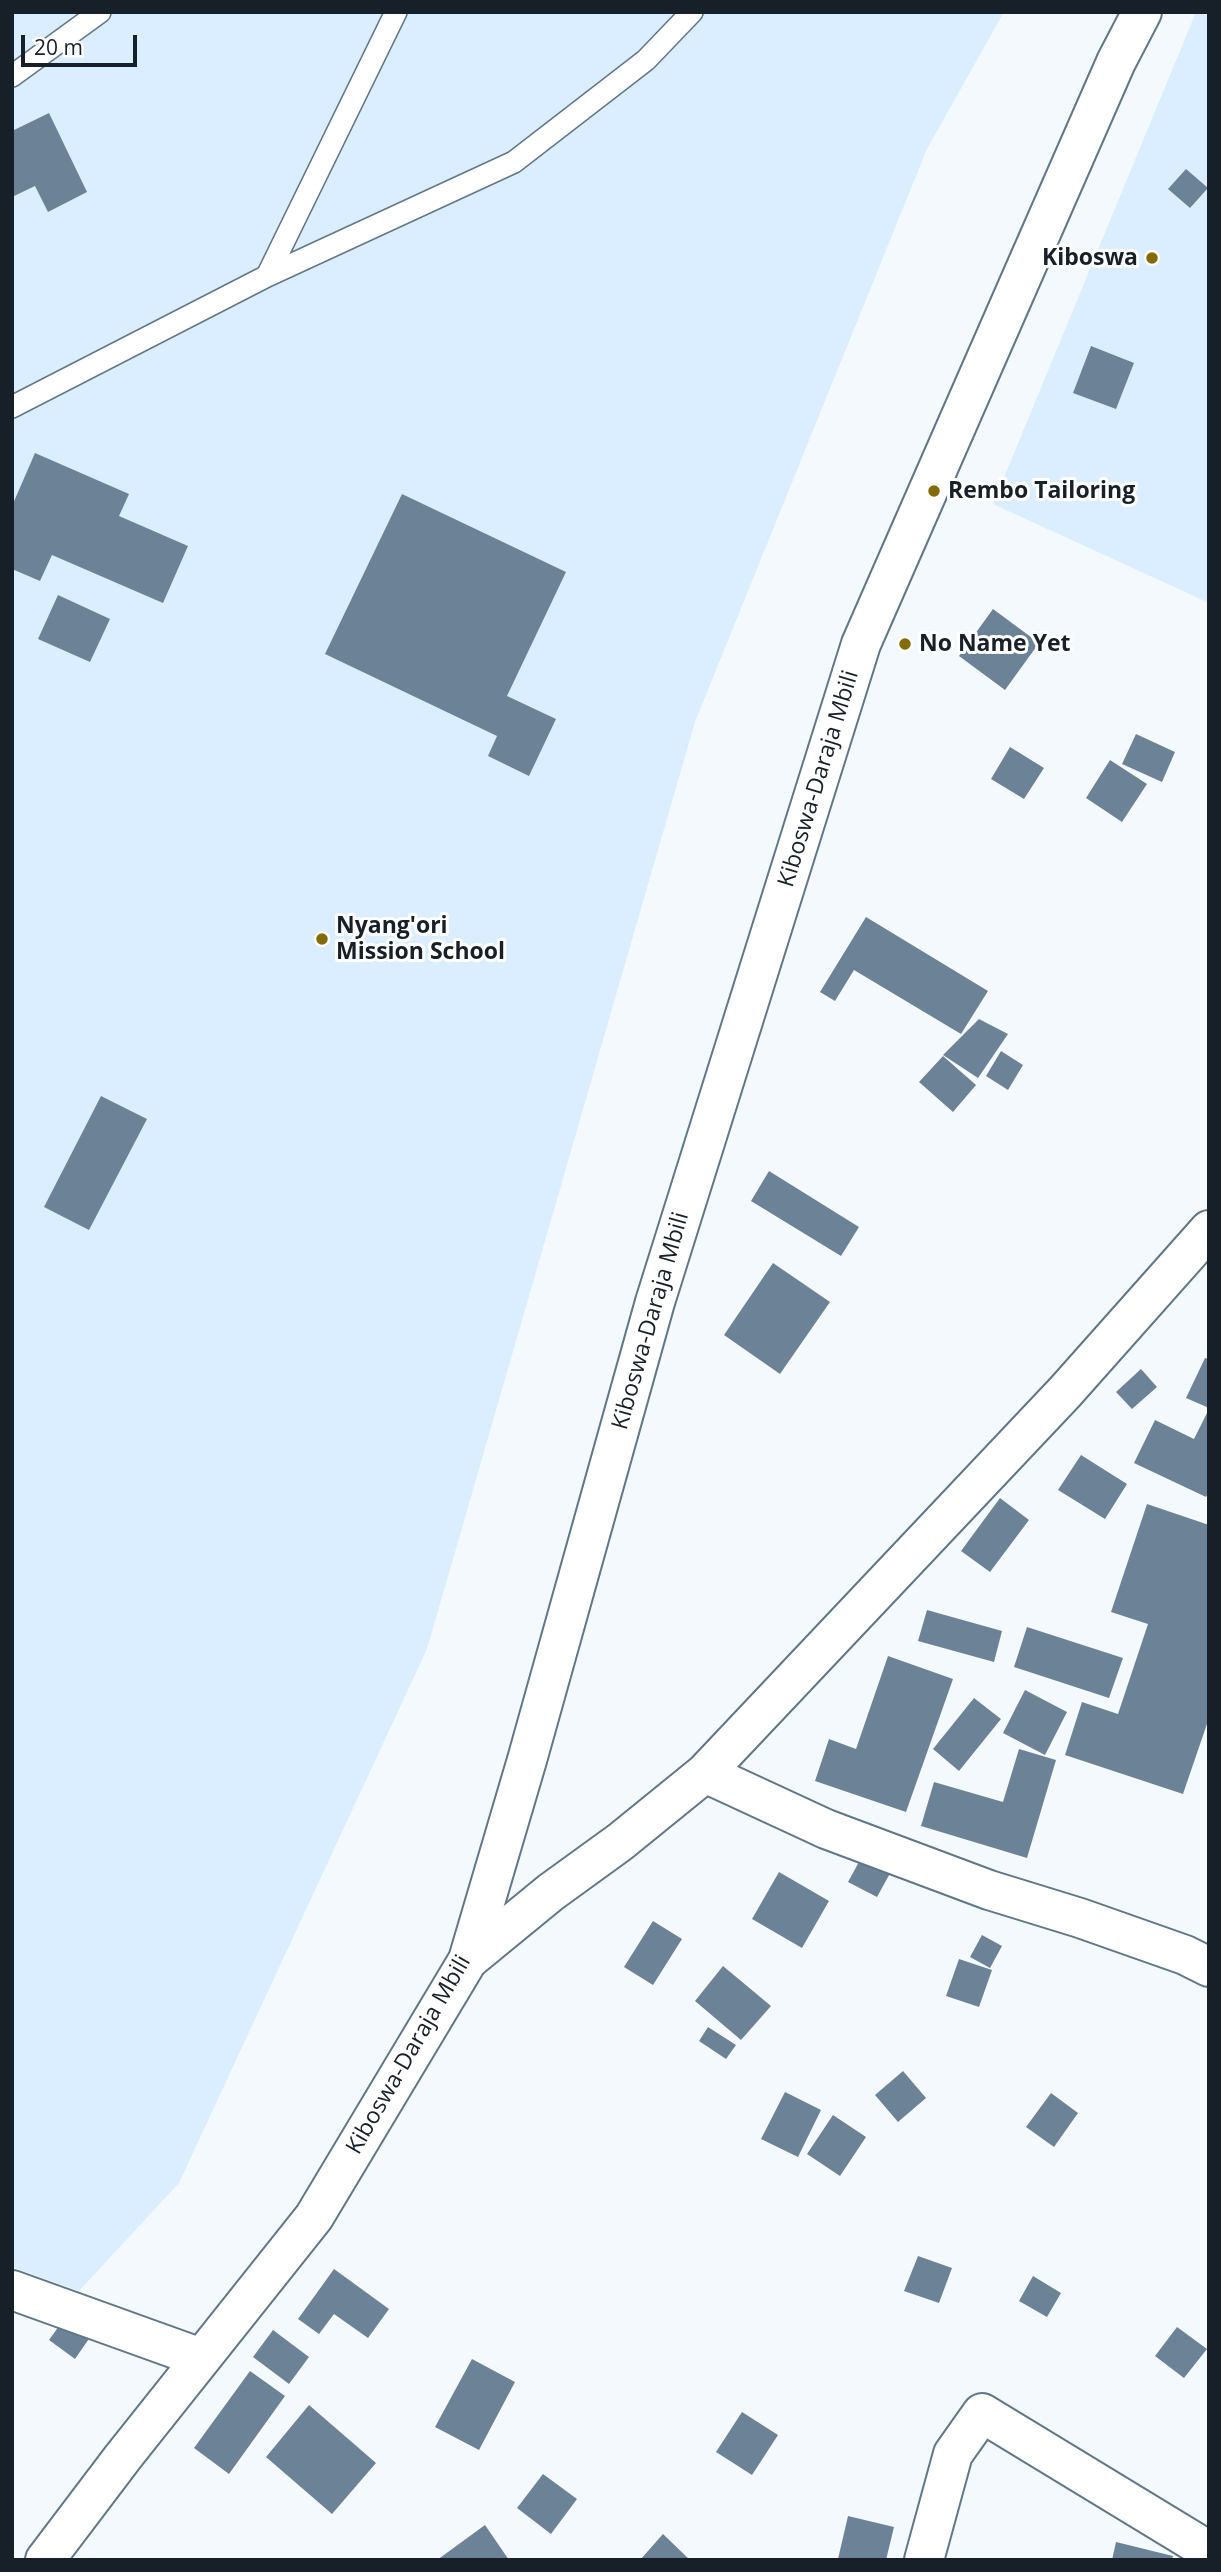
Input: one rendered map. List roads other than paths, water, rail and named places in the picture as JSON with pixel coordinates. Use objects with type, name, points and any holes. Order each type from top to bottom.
[{"type":"main road","name":"Kiboswa-Daraja Mbili","points":[[45,2560],[123,2456],[314,2217],[468,1960],[655,1302],[861,644],[1116,62],[1142,12]]},
{"type":"main road","points":[[468,1960],[705,1773],[1065,1392],[1209,1230]]},
{"type":"main road","points":[[705,1773],[827,1829],[989,1890],[1185,1955],[1209,1967]]},
{"type":"main road","points":[[12,2290],[201,2358]]},
{"type":"main road","points":[[924,2560],[953,2454],[982,2413],[1209,2551]]},
{"type":"lane","points":[[12,76],[100,12]]},
{"type":"lane","points":[[267,276],[396,12]]},
{"type":"lane","points":[[12,407],[267,276],[514,162],[646,60],[692,12]]},
{"type":"place","name":"Kiboswa","points":[[1152,258]]},
{"type":"place","name":"Rembo Tailoring","points":[[934,491]]},
{"type":"place","name":"No Name Yet","points":[[905,644]]},
{"type":"place","name":"Nyang'ori Mission School","points":[[322,939]]}]
